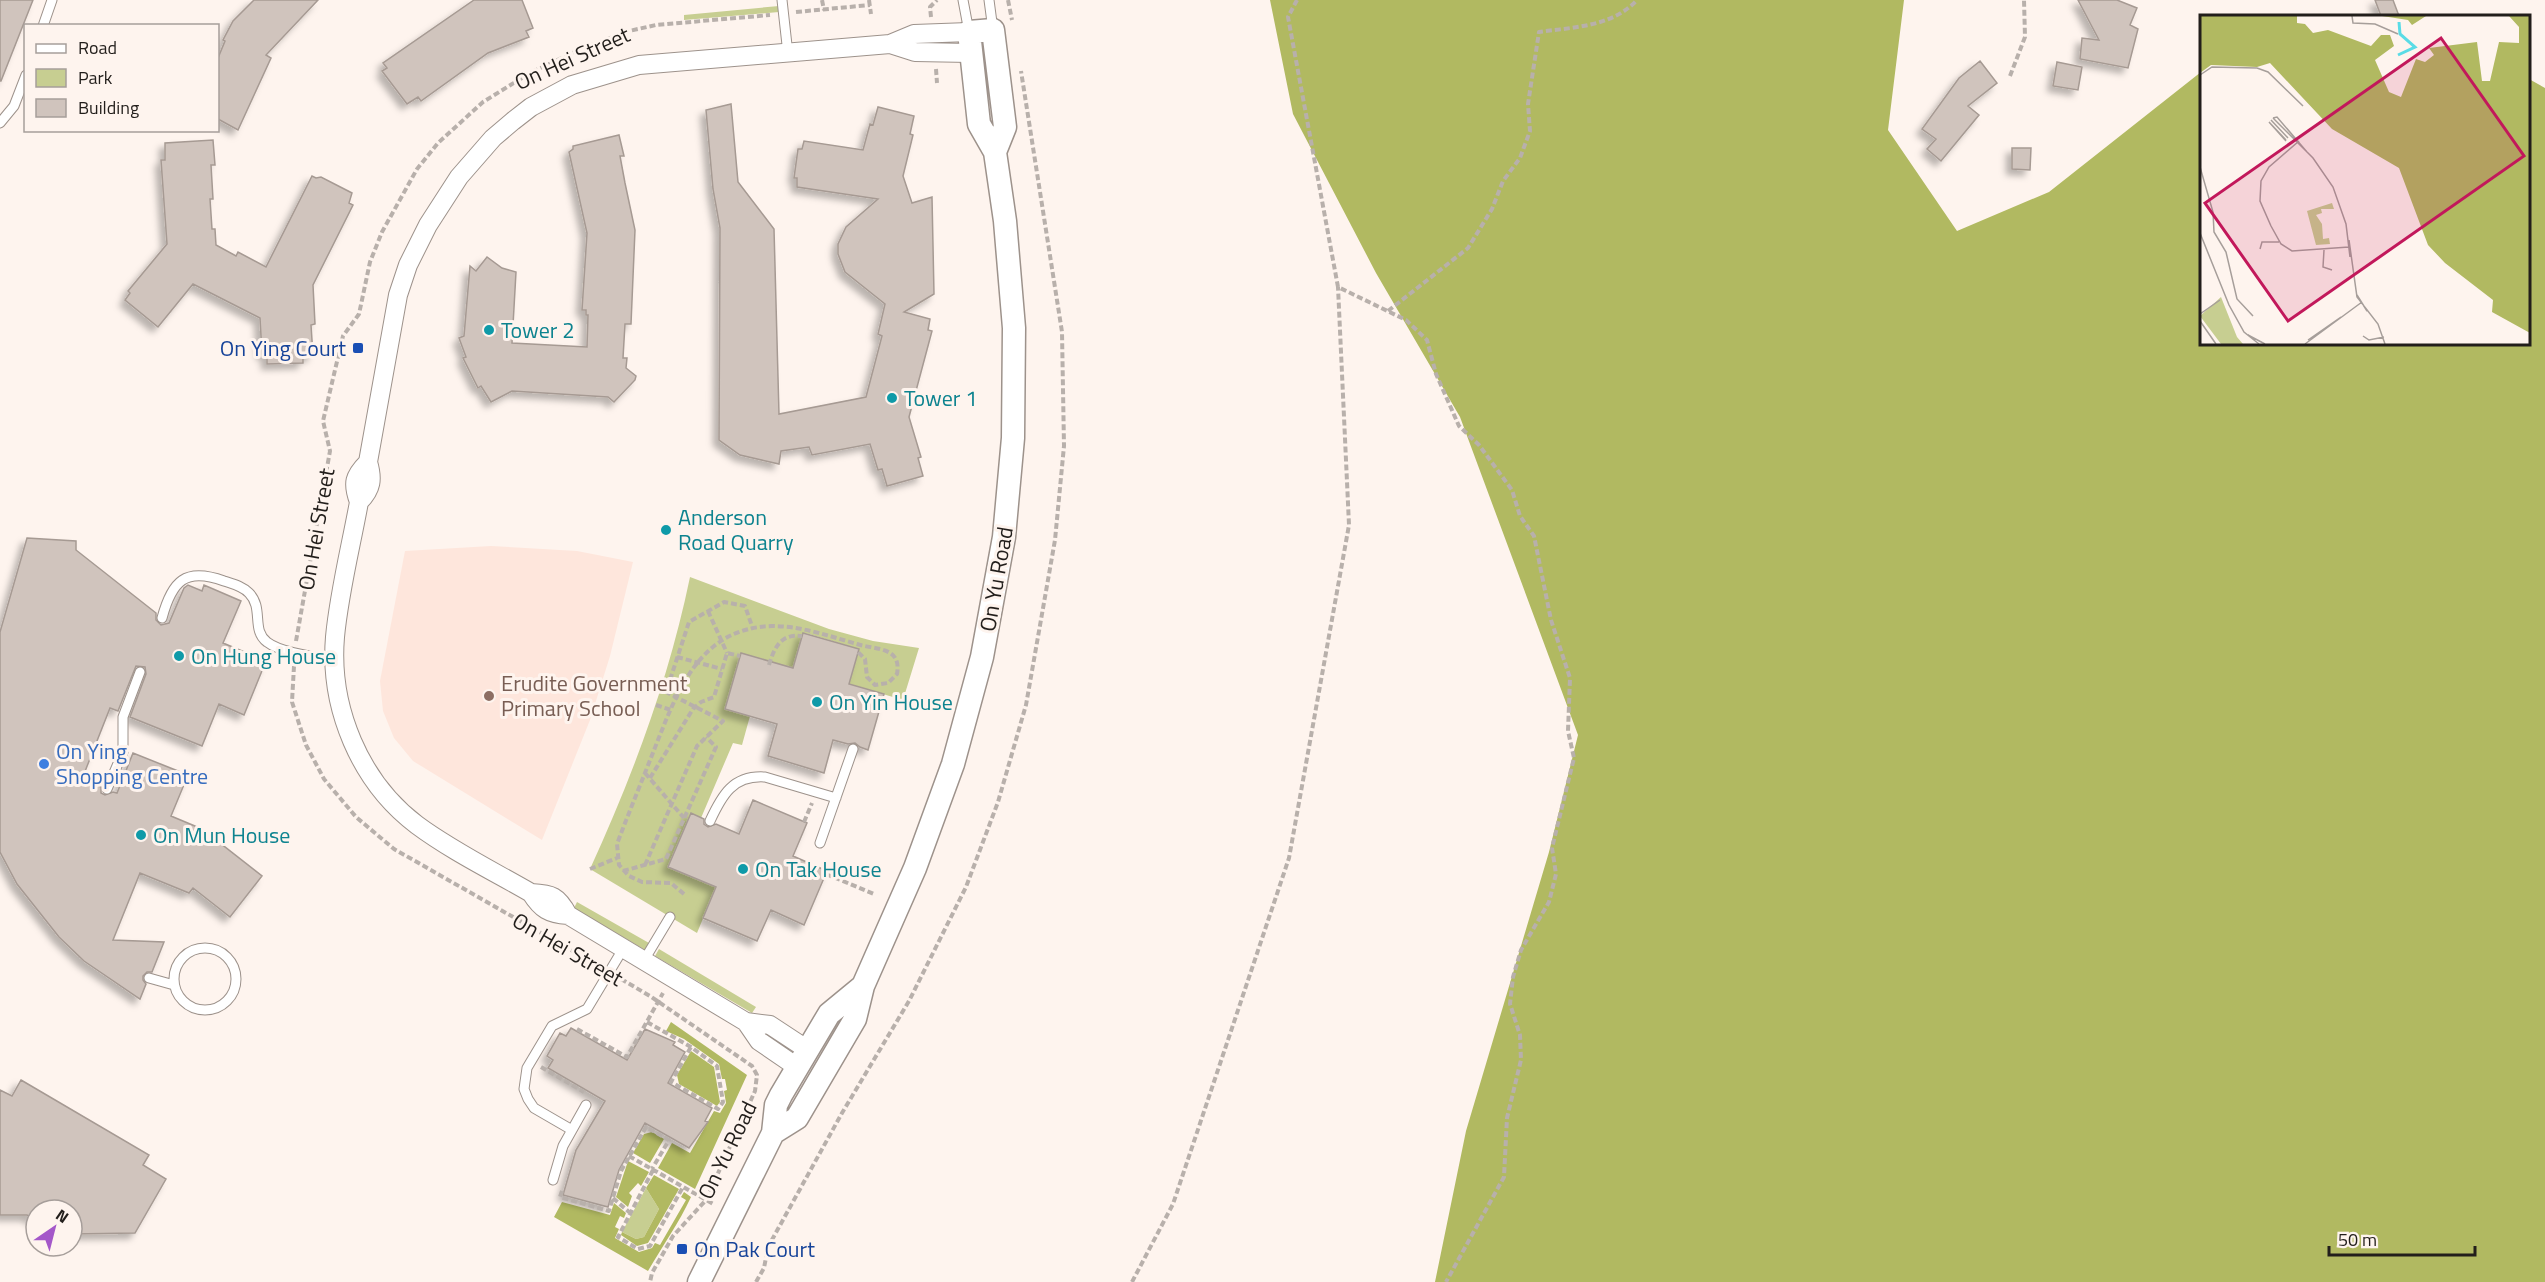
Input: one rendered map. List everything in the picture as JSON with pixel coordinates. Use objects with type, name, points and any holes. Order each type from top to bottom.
[{"type":"street","name":"On Hei Street","points":[[824,1072],[803,1058],[759,1041],[746,1022],[568,915],[546,911],[540,907],[531,893],[435,837],[399,809],[364,764],[348,732],[336,685],[335,636],[359,502],[369,492],[371,483],[372,476],[368,462],[398,295],[408,265],[428,225],[459,177],[493,138],[531,107],[552,95],[572,85],[616,70],[663,63],[890,45],[915,52],[968,33]]},
{"type":"street","points":[[968,33],[994,41]]},
{"type":"street","name":"On Yu Road","points":[[773,1132],[797,1118],[855,1018],[863,986],[915,868],[953,764],[982,657],[1004,537],[1013,438],[1014,328],[1005,221],[995,152],[979,124],[968,33]]},
{"type":"street","name":"On Yu Road","points":[[994,41],[1005,127],[995,152]]},
{"type":"street","name":"On Yu Road","points":[[699,1282],[773,1132],[776,1105],[829,1014],[863,986]]},
{"type":"lane","points":[[44,24],[52,0]]},
{"type":"lane","points":[[782,0],[788,54]]},
{"type":"lane","points":[[963,0],[968,33]]},
{"type":"lane","points":[[989,0],[994,41]]},
{"type":"lane","points":[[0,123],[14,106],[24,80]]},
{"type":"lane","points":[[162,618],[169,595],[178,583],[194,575],[212,576],[245,589],[251,595],[258,609],[257,622],[261,636],[272,645],[295,647],[334,660]]},
{"type":"lane","points":[[107,789],[123,752],[123,717],[140,672]]},
{"type":"lane","points":[[820,843],[853,749]]},
{"type":"lane","points":[[710,821],[727,790],[744,778],[754,776],[765,777],[836,798]]},
{"type":"lane","points":[[643,962],[670,917]]},
{"type":"lane","points":[[149,978],[174,985],[183,1002],[201,1010],[211,1010],[227,1001],[233,993],[235,974],[226,957],[218,952],[199,949],[183,958],[177,966],[174,985]]},
{"type":"lane","points":[[572,1130],[534,1108],[525,1089],[524,1078],[527,1068],[552,1026],[587,1009],[622,949]]},
{"type":"lane","points":[[553,1180],[563,1146],[586,1105]]},
{"type":"path","points":[[822,0],[824,10]]},
{"type":"path","points":[[931,19],[930,7],[937,0]]},
{"type":"path","points":[[1132,1282],[1173,1204],[1289,858],[1349,525],[1338,286],[1288,17],[1297,0]]},
{"type":"path","points":[[1388,311],[1468,248],[1492,209],[1503,181],[1520,158],[1530,131],[1528,104],[1539,32],[1601,23],[1626,12],[1637,0]]},
{"type":"path","points":[[2010,76],[2025,36],[2024,0]]},
{"type":"path","points":[[792,13],[870,3],[871,14]]},
{"type":"path","name":"On Hei Street","points":[[757,1075],[752,1066],[610,972],[394,849],[356,817],[324,779],[306,745],[292,702],[295,647],[330,451],[323,421],[343,336],[359,314],[370,262],[413,176],[438,143],[483,102],[530,72],[629,31],[776,14]]},
{"type":"path","points":[[936,68],[937,83]]},
{"type":"path","points":[[1338,286],[1406,320],[1427,340],[1436,374],[1459,426],[1479,445],[1512,490],[1520,516],[1534,536],[1551,620],[1570,678],[1568,731],[1574,758],[1552,848],[1556,874],[1549,902],[1521,950],[1513,978],[1510,1004],[1520,1035],[1521,1060],[1507,1118],[1504,1177],[1446,1282]]},
{"type":"path","points":[[645,865],[697,746],[723,721],[666,692],[688,622],[724,602],[745,606],[753,629]]},
{"type":"path","points":[[650,778],[695,706],[707,698],[714,697],[727,653],[708,611]]},
{"type":"path","points":[[684,894],[671,883],[642,882],[624,871],[617,858],[616,844],[686,676],[697,662],[722,641],[753,629],[769,626],[804,629],[883,649],[894,655],[897,661],[897,674],[888,683],[875,685],[867,677],[865,659],[858,652]]},
{"type":"path","points":[[770,665],[780,641],[790,636],[802,636]]},
{"type":"path","points":[[727,653],[740,656]]},
{"type":"path","points":[[677,657],[722,669]]},
{"type":"path","points":[[656,705],[671,710]]},
{"type":"path","points":[[624,871],[666,859],[716,747],[706,737]]},
{"type":"path","points":[[645,772],[684,818]]},
{"type":"path","points":[[590,869],[617,858]]},
{"type":"path","points":[[826,874],[874,894]]},
{"type":"path","points":[[573,1026],[627,1057],[663,993]]},
{"type":"path","points":[[646,1022],[691,1047],[717,1065],[723,1102],[718,1109],[671,1082],[691,1047]]},
{"type":"path","points":[[543,1057],[538,1066],[593,1097]]},
{"type":"path","name":"On Yu Road","points":[[650,1282],[652,1273],[673,1236],[705,1200],[756,1091],[757,1075]]},
{"type":"path","points":[[563,1188],[560,1197],[609,1211],[621,1171],[645,1127],[669,1140],[629,1212],[618,1237],[638,1249],[650,1246],[683,1187]]},
{"type":"path","points":[[629,1156],[715,1205]]},
{"type":"path","points":[[613,1198],[629,1212]]},
{"type":"shaded area","name":"Erudite Government Primary School","points":[[491,546],[577,551],[633,562],[610,656],[590,720],[542,840],[413,761],[394,738],[383,711],[380,681],[405,551]]},
{"type":"green space","points":[[1270,0],[1904,0],[1888,130],[1957,231],[2049,192],[2200,73],[2200,345],[2530,345],[2530,80],[2545,88],[2545,1282],[1435,1282],[1466,1131],[1549,852],[1578,735],[1460,417],[1376,273],[1293,114]]},
{"type":"green space","points":[[779,6],[779,12],[684,20],[684,15]]},
{"type":"green space","points":[[690,577],[829,629],[873,641],[919,648],[903,700],[849,684],[859,649],[809,634],[803,633],[793,668],[741,653],[725,709],[750,716],[742,745],[733,743],[701,818],[691,813],[668,867],[716,887],[697,933],[590,869],[621,798],[648,726],[672,652]]},
{"type":"green space","points":[[577,902],[649,943],[645,950],[574,908]]},
{"type":"green space","points":[[659,949],[756,1007],[752,1013],[655,956]]},
{"type":"green space","points":[[671,1022],[747,1075],[695,1189],[658,1168],[672,1143],[690,1153],[714,1111],[720,1113],[726,1103],[724,1091],[727,1090],[719,1064],[684,1039],[666,1031]]},
{"type":"green space","points":[[691,1051],[714,1067],[720,1102],[717,1106],[679,1084],[677,1075]]},
{"type":"green space","points":[[652,1132],[664,1139],[650,1163],[633,1153],[644,1134]]},
{"type":"green space","points":[[628,1161],[649,1172],[641,1186],[638,1183],[629,1193],[632,1196],[628,1207],[616,1197]]},
{"type":"green space","points":[[654,1175],[679,1189],[648,1243],[637,1246],[621,1235],[622,1232],[636,1239],[644,1237],[659,1209],[646,1188]]},
{"type":"green space","points":[[646,1188],[659,1209],[644,1237],[636,1239],[622,1232]]},
{"type":"green space","points":[[684,1192],[691,1197],[648,1271],[554,1217],[562,1202],[610,1215],[614,1203],[626,1213],[624,1218],[620,1216],[615,1227],[619,1229],[615,1238],[639,1252],[652,1248],[655,1243],[660,1245],[686,1200],[681,1197]]},
{"type":"building","points":[[0,0],[33,0],[1,81],[0,81]]},
{"type":"building","points":[[254,0],[318,0],[266,55],[271,58],[238,130],[219,120],[219,56],[225,41],[223,40],[233,21]]},
{"type":"building","points":[[474,0],[522,0],[533,28],[526,31],[529,37],[488,53],[421,101],[418,97],[407,104],[382,71],[387,68],[383,63]]},
{"type":"building","points":[[2078,0],[2117,0],[2137,8],[2130,25],[2138,29],[2128,68],[2080,59],[2082,38],[2099,40]]},
{"type":"building","points":[[2375,0],[2393,0],[2399,15],[2381,15]]},
{"type":"building","points":[[1980,61],[1997,83],[1968,106],[1979,115],[1941,161],[1927,149],[1936,139],[1922,129],[1959,78]]},
{"type":"building","points":[[2057,62],[2082,67],[2078,90],[2053,86]]},
{"type":"building","points":[[731,104],[738,182],[774,229],[779,414],[866,397],[882,336],[878,334],[885,304],[845,272],[838,254],[838,244],[846,227],[878,199],[797,187],[797,178],[794,178],[798,149],[802,149],[804,141],[863,150],[870,124],[873,125],[878,107],[914,116],[910,134],[913,135],[903,176],[912,203],[932,197],[934,294],[904,312],[930,319],[928,330],[932,331],[909,417],[921,457],[918,458],[923,476],[887,486],[882,469],[878,470],[870,444],[812,455],[809,447],[781,451],[779,464],[740,455],[719,440],[720,228],[713,189],[706,110]]},
{"type":"building","points":[[619,135],[624,156],[620,156],[635,230],[631,324],[625,324],[623,358],[627,358],[626,368],[636,376],[635,380],[614,402],[608,397],[512,391],[491,402],[481,386],[478,388],[463,358],[466,357],[459,338],[464,336],[470,266],[476,271],[487,257],[502,268],[516,272],[512,343],[587,347],[588,315],[586,315],[586,310],[582,310],[587,233],[569,152],[573,146]]},
{"type":"building","points":[[213,140],[215,165],[211,165],[213,199],[210,199],[212,229],[215,229],[216,245],[236,256],[238,252],[266,267],[312,176],[321,177],[352,193],[349,203],[353,205],[313,285],[315,324],[311,325],[313,355],[303,358],[303,363],[267,364],[267,353],[262,354],[260,318],[193,284],[158,327],[125,300],[130,293],[128,291],[167,244],[161,160],[165,160],[165,143]]},
{"type":"building","points":[[2012,148],[2031,148],[2030,170],[2012,169]]},
{"type":"building","name":"On Ying Shopping Centre","points":[[27,538],[76,541],[76,550],[156,613],[156,620],[161,625],[169,623],[184,588],[188,585],[202,591],[204,585],[241,601],[223,643],[266,661],[244,715],[219,704],[202,746],[130,717],[146,674],[145,667],[136,666],[118,711],[110,708],[82,779],[101,787],[101,793],[105,795],[117,793],[133,753],[188,775],[171,816],[202,829],[262,876],[230,917],[193,888],[189,893],[140,873],[113,940],[164,942],[152,972],[147,972],[143,976],[146,984],[140,999],[84,961],[59,937],[17,884],[0,852],[0,632]]},
{"type":"building","name":"On Yin House","points":[[803,633],[859,649],[849,684],[884,694],[868,750],[855,743],[848,744],[833,740],[824,773],[768,756],[777,724],[725,709],[741,653],[793,668]]},
{"type":"building","name":"On Tak House","points":[[753,800],[807,823],[793,856],[827,871],[804,925],[771,910],[757,941],[703,918],[716,887],[668,867],[691,813],[704,819],[704,824],[708,827],[716,824],[739,834]]},
{"type":"building","points":[[571,1028],[627,1060],[645,1029],[675,1042],[673,1045],[685,1052],[668,1083],[712,1108],[705,1121],[708,1122],[689,1148],[645,1123],[619,1170],[608,1207],[563,1195],[576,1150],[605,1101],[548,1068],[553,1060],[547,1056],[560,1033],[566,1036]]},
{"type":"building","points":[[21,1080],[149,1155],[143,1165],[166,1179],[135,1233],[84,1234],[84,1198],[24,1198],[24,1215],[0,1215],[0,1090],[12,1096]]},
{"type":"place","name":"Tower 2","points":[[489,330]]},
{"type":"place","name":"On Ying Court","points":[[358,348]]},
{"type":"place","name":"Tower 1","points":[[892,398]]},
{"type":"place","name":"Anderson Road Quarry","points":[[666,530]]},
{"type":"place","name":"On Hung House","points":[[179,656]]},
{"type":"place","name":"Erudite Government Primary School","points":[[489,696]]},
{"type":"place","name":"On Yin House","points":[[817,702]]},
{"type":"place","name":"On Ying Shopping Centre","points":[[44,764]]},
{"type":"place","name":"On Mun House","points":[[141,835]]},
{"type":"place","name":"On Tak House","points":[[743,869]]},
{"type":"place","name":"On Pak Court","points":[[682,1249]]}]
